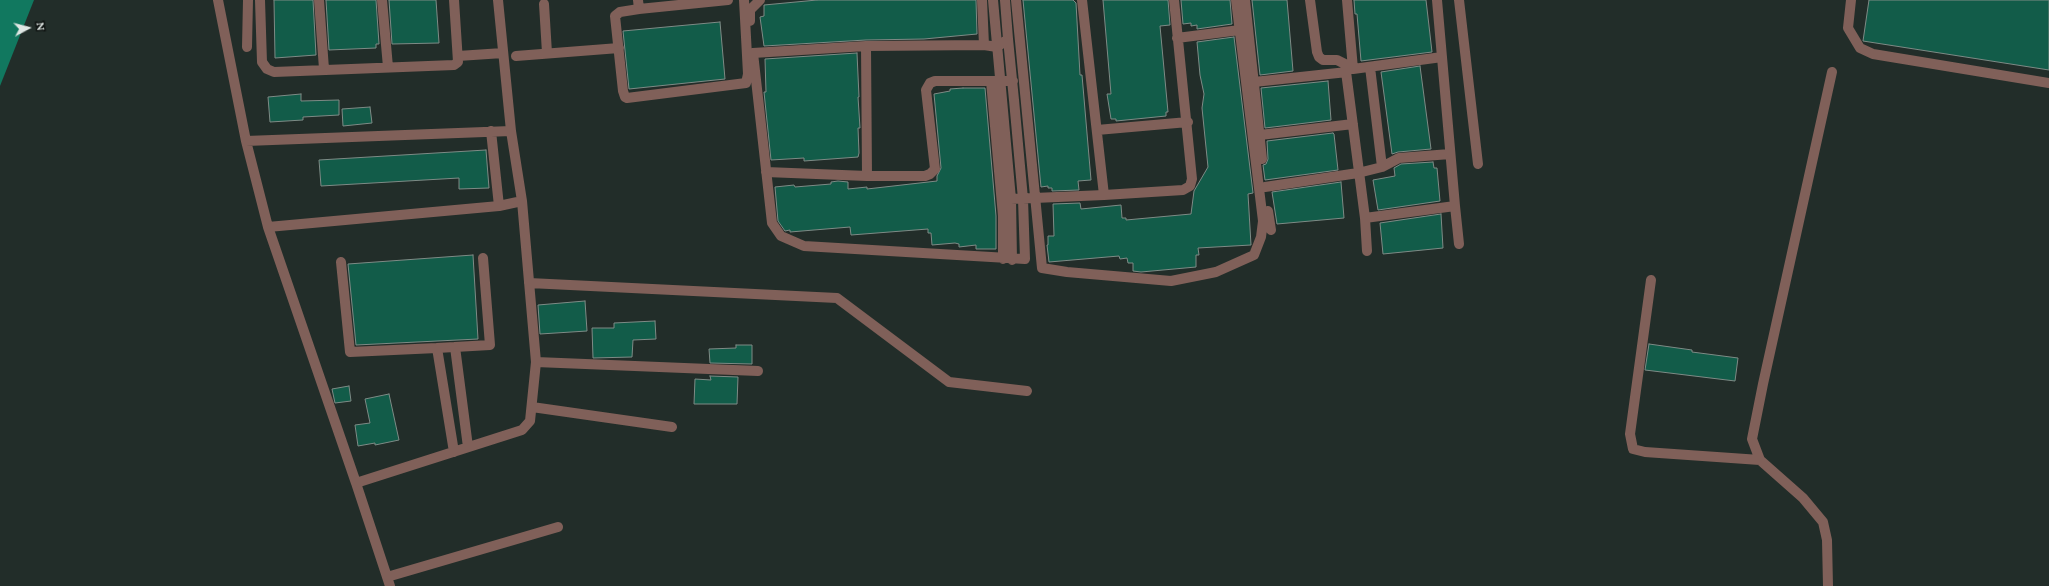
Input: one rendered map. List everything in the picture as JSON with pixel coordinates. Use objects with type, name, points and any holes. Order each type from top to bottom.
[{"type":"street","points":[[218,0],[246,141],[268,227],[356,483],[388,582],[558,527]]},
{"type":"street","points":[[247,47],[248,0]]},
{"type":"street","points":[[260,0],[262,62],[267,69],[274,72],[454,65],[458,62],[454,0]]},
{"type":"street","points":[[319,0],[324,69]]},
{"type":"street","points":[[382,0],[388,67]]},
{"type":"street","points":[[356,483],[522,430],[530,421],[536,362],[522,201],[511,131],[498,0]]},
{"type":"street","points":[[728,0],[638,4],[620,12],[615,16],[623,91],[625,97],[627,98],[746,83],[748,74],[744,0]]},
{"type":"street","points":[[760,0],[750,10],[753,53],[772,223],[781,236],[804,246],[1007,260],[1025,259],[1023,199],[1005,0]]},
{"type":"street","points":[[982,0],[984,45]]},
{"type":"street","points":[[993,0],[997,47],[996,81],[1003,216],[1007,260]]},
{"type":"street","points":[[1016,0],[1042,268],[1067,272],[1171,281],[1216,272],[1254,255],[1260,238],[1263,221],[1236,0]]},
{"type":"street","points":[[1082,0],[1104,195]]},
{"type":"street","points":[[1011,199],[1183,190],[1190,186],[1192,170],[1188,122],[1177,38],[1174,0]]},
{"type":"street","points":[[1245,0],[1270,230]]},
{"type":"street","points":[[1310,0],[1317,52],[1323,60],[1342,62],[1345,64],[1365,218],[1367,251]]},
{"type":"street","points":[[1347,0],[1353,69],[1442,58]]},
{"type":"street","points":[[1437,0],[1459,244]]},
{"type":"street","points":[[1459,0],[1478,164]]},
{"type":"street","points":[[1851,0],[1848,28],[1860,48],[1872,54],[2049,83]]},
{"type":"street","points":[[544,4],[547,54]]},
{"type":"street","points":[[1177,38],[1240,30]]},
{"type":"street","points":[[753,53],[866,46],[984,45],[997,47],[1008,39]]},
{"type":"street","points":[[866,46],[867,176]]},
{"type":"street","points":[[516,56],[619,48]]},
{"type":"street","points":[[458,56],[503,53]]},
{"type":"street","points":[[1370,67],[1382,166]]},
{"type":"street","points":[[1254,82],[1346,72]]},
{"type":"street","points":[[1828,586],[1828,540],[1823,522],[1803,498],[1760,460],[1752,439],[1832,72]]},
{"type":"street","points":[[766,172],[867,176],[925,176],[930,174],[935,169],[926,90],[927,86],[935,81],[1012,81]]},
{"type":"street","points":[[996,81],[1006,138],[1011,199],[1007,260]]},
{"type":"street","points":[[1097,130],[1188,122]]},
{"type":"street","points":[[1260,135],[1353,124]]},
{"type":"street","points":[[491,131],[499,206]]},
{"type":"street","points":[[246,141],[511,131]]},
{"type":"street","points":[[1006,138],[1018,137]]},
{"type":"street","points":[[1265,187],[1358,173],[1382,166],[1399,158],[1450,154]]},
{"type":"street","points":[[268,227],[499,206],[522,201]]},
{"type":"street","points":[[1365,218],[1455,206]]},
{"type":"street","points":[[341,262],[350,352],[490,345],[483,258]]},
{"type":"street","points":[[1651,280],[1630,434],[1633,449],[1645,452],[1760,460]]},
{"type":"street","points":[[529,283],[837,298],[949,382],[1027,390]]},
{"type":"street","points":[[455,347],[468,447]]},
{"type":"street","points":[[437,348],[454,452]]},
{"type":"street","points":[[536,362],[758,371]]},
{"type":"street","points":[[532,407],[672,427]]},
{"type":"shaded area","points":[[0,0],[34,0],[0,86]]},
{"type":"building","points":[[274,0],[313,0],[316,55],[275,58]]},
{"type":"building","points":[[326,0],[376,0],[379,44],[376,44],[376,48],[329,50]]},
{"type":"building","points":[[389,0],[436,0],[439,43],[392,44]]},
{"type":"building","points":[[817,0],[976,0],[977,34],[924,39],[866,40],[764,46],[760,17],[764,16],[764,5]]},
{"type":"building","points":[[1023,0],[1073,0],[1076,3],[1080,75],[1082,75],[1091,180],[1078,181],[1079,190],[1052,191],[1052,188],[1048,188],[1048,186],[1041,187]]},
{"type":"building","points":[[1103,0],[1168,0],[1170,25],[1160,26],[1168,112],[1166,112],[1166,116],[1116,121],[1116,119],[1111,119],[1107,94],[1111,94]]},
{"type":"building","points":[[1181,0],[1230,0],[1232,24],[1197,29],[1197,25],[1191,26],[1191,23],[1183,24]]},
{"type":"building","points":[[1252,0],[1287,0],[1293,71],[1260,75]]},
{"type":"building","points":[[1354,0],[1426,0],[1432,52],[1361,61],[1357,14],[1355,14]]},
{"type":"building","points":[[1869,0],[2049,0],[2049,70],[1863,41]]},
{"type":"building","points":[[720,22],[725,79],[629,89],[623,31]]},
{"type":"building","points":[[1234,37],[1253,193],[1248,194],[1251,245],[1198,248],[1199,255],[1196,255],[1196,267],[1141,272],[1133,271],[1133,263],[1128,263],[1127,258],[1120,259],[1119,256],[1049,262],[1047,245],[1048,236],[1054,236],[1053,204],[1080,203],[1081,209],[1121,205],[1122,218],[1126,218],[1126,220],[1191,214],[1194,191],[1208,167],[1202,108],[1204,94],[1200,75],[1197,42]]},
{"type":"building","points":[[857,53],[860,128],[858,128],[858,157],[804,161],[804,158],[771,160],[764,92],[766,92],[765,59]]},
{"type":"building","points":[[1420,66],[1431,149],[1398,152],[1392,154],[1381,72]]},
{"type":"building","points":[[1328,81],[1331,120],[1265,128],[1261,88]]},
{"type":"building","points":[[985,88],[996,216],[996,249],[976,249],[976,245],[959,247],[959,244],[955,243],[932,245],[931,233],[928,233],[928,229],[851,235],[850,227],[790,232],[790,230],[785,231],[778,221],[775,187],[831,184],[831,182],[838,181],[848,182],[848,189],[867,187],[867,189],[937,181],[937,176],[941,168],[934,94],[950,91],[950,89]]},
{"type":"building","points":[[301,94],[301,101],[339,100],[339,115],[303,117],[303,120],[270,122],[268,97]]},
{"type":"building","points":[[370,107],[372,123],[343,126],[342,109]]},
{"type":"building","points":[[1333,133],[1338,170],[1265,180],[1263,165],[1266,164],[1268,159],[1267,141]]},
{"type":"building","points":[[486,150],[489,188],[459,189],[459,178],[321,186],[319,160]]},
{"type":"building","points":[[1433,162],[1434,168],[1437,168],[1440,201],[1378,210],[1373,180],[1395,176],[1394,168],[1401,164]]},
{"type":"building","points":[[1341,182],[1344,218],[1277,224],[1272,192]]},
{"type":"building","points":[[1441,214],[1443,248],[1383,254],[1380,223]]},
{"type":"building","points":[[473,255],[478,339],[356,345],[348,264]]},
{"type":"building","points":[[585,301],[587,331],[540,334],[538,305]]},
{"type":"building","points":[[655,321],[656,339],[633,340],[632,357],[593,358],[592,328],[614,328],[614,323]]},
{"type":"building","points":[[1649,344],[1692,350],[1692,352],[1738,358],[1735,381],[1645,370]]},
{"type":"building","points":[[736,345],[752,345],[752,364],[710,363],[709,349],[736,348]]},
{"type":"building","points":[[710,376],[738,377],[737,404],[694,404],[695,379],[711,380]]},
{"type":"building","points":[[349,386],[351,401],[335,403],[332,389]]},
{"type":"building","points":[[389,394],[399,440],[375,445],[375,443],[358,446],[355,425],[370,423],[365,399]]}]
